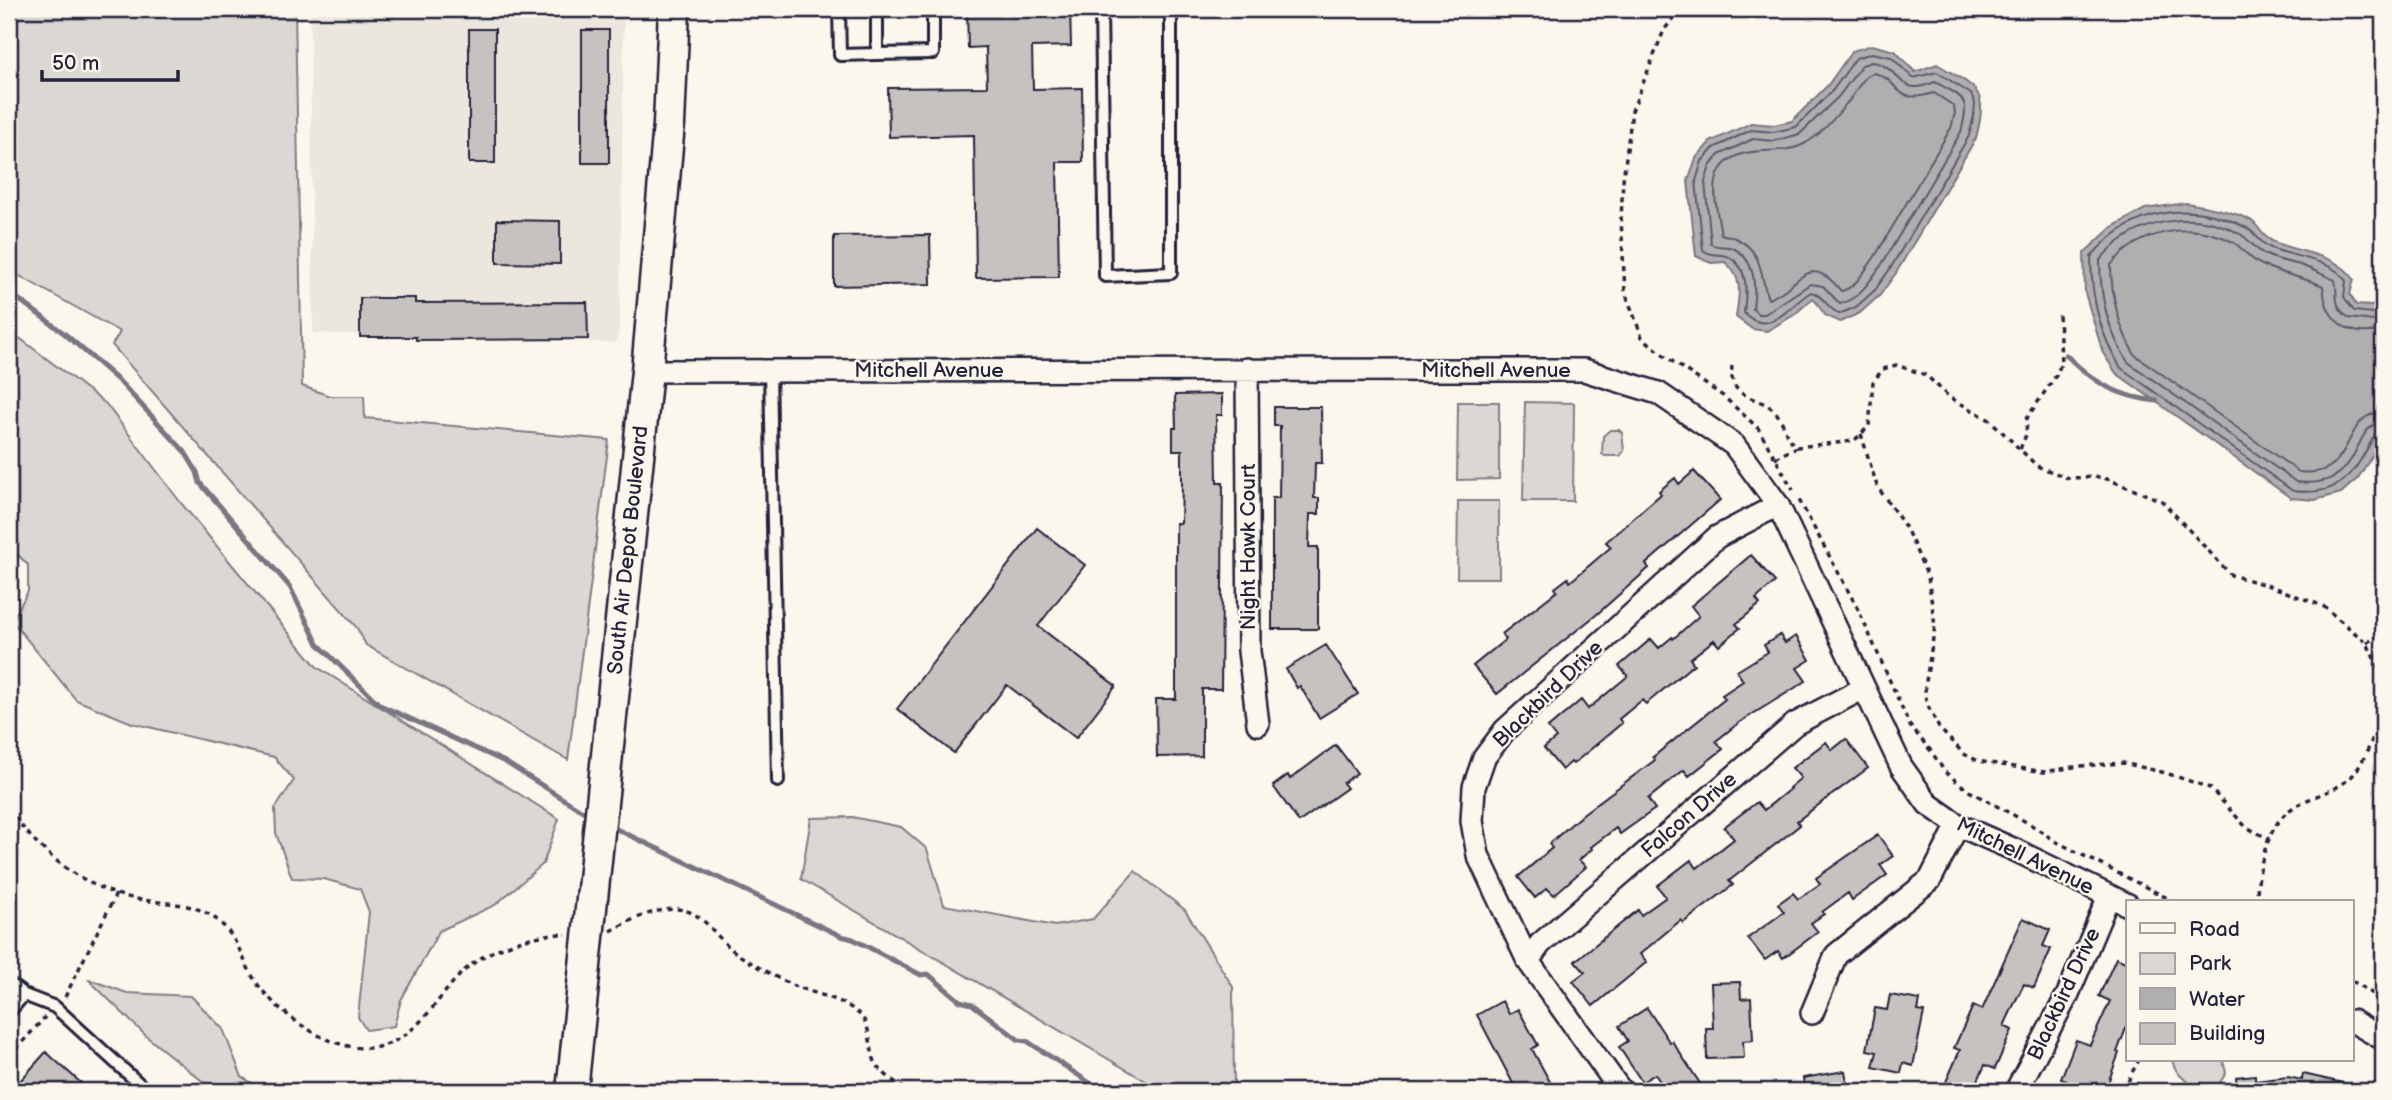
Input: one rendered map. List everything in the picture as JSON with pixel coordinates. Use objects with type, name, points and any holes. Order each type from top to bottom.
[{"type":"street","name":"South Air Depot Boulevard","points":[[572,1091],[647,371],[669,124],[674,9]]},
{"type":"street","name":"Night Hawk Court","points":[[1247,369],[1249,651],[1258,724]]},
{"type":"street","name":"Mitchell Avenue","points":[[647,371],[1584,370],[1658,393],[1734,445],[1777,505],[1901,766],[1928,804],[1958,825],[2118,901]]},
{"type":"street","name":"Blackbird Drive","points":[[1620,1091],[1528,961],[1478,855],[1472,821],[1475,787],[1484,758],[1505,730],[1717,537],[1777,505]]},
{"type":"street","name":"Falcon Drive","points":[[1528,961],[1540,944],[1795,724],[1864,688]]},
{"type":"street","points":[[1812,1013],[1836,955],[1930,880],[1958,825]]},
{"type":"street","name":"Blackbird Drive","points":[[2016,1091],[2118,901]]},
{"type":"street","points":[[2354,1022],[2383,1039]]},
{"type":"lane","points":[[839,9],[840,55],[933,53],[933,9]]},
{"type":"lane","points":[[877,9],[877,54]]},
{"type":"lane","points":[[1101,9],[1105,275],[1171,272],[1171,9]]},
{"type":"lane","points":[[769,370],[778,781]]},
{"type":"lane","points":[[9,983],[24,995],[55,1007],[147,1091]]},
{"type":"lane","points":[[9,1012],[24,995]]},
{"type":"path","points":[[1681,9],[1664,30],[1632,111],[1622,193],[1625,292],[1642,337],[1723,396],[1758,428],[1858,609],[1910,726],[1945,772],[1969,792],[2030,824],[2055,841],[2171,900]]},
{"type":"path","points":[[2020,449],[2026,435],[2027,418],[2057,374],[2061,363],[2059,315]]},
{"type":"path","points":[[1775,458],[1797,447],[1854,441],[1869,426],[1873,382],[1883,369],[1896,365],[1927,375],[1949,397],[1990,420],[2037,466],[2068,478],[2102,477],[2162,501],[2231,575],[2323,606],[2367,643],[2380,671],[2383,688]]},
{"type":"path","points":[[1732,366],[1731,380],[1737,390],[1777,413],[1788,441],[1797,447]]},
{"type":"path","points":[[1861,434],[1877,486],[1906,528],[1928,577],[1935,626],[1925,687],[1926,702],[1939,728],[1964,754],[1978,761],[2044,772],[2123,763],[2166,773],[2210,788],[2246,827],[2269,839]]},
{"type":"path","points":[[9,571],[16,579],[9,594]]},
{"type":"path","points":[[2367,643],[2383,633]]},
{"type":"path","points":[[2257,900],[2257,889],[2273,829],[2287,812],[2340,786],[2354,774],[2374,734],[2383,708]]},
{"type":"path","points":[[9,809],[32,838],[72,872],[116,894],[180,904],[196,908],[214,918],[238,943],[264,993],[278,1007],[319,1036],[360,1048],[381,1046],[403,1036],[430,1011],[470,965],[491,952],[530,939],[561,934],[605,934],[631,919],[677,909],[695,914],[733,951],[785,982],[838,1001],[858,1013],[866,1022],[874,1061],[885,1074],[908,1091]]},
{"type":"path","points":[[65,997],[116,894]]},
{"type":"path","points":[[2354,982],[2383,1000]]},
{"type":"path","points":[[9,1057],[45,1017]]},
{"type":"path","points":[[2126,1091],[2138,1062]]},
{"type":"shaded area","points":[[310,9],[624,9],[620,323],[616,343],[313,333]]},
{"type":"green space","points":[[9,9],[295,9],[302,386],[330,396],[364,396],[365,418],[609,440],[568,760],[366,645],[357,628],[112,345],[120,332],[9,270]]},
{"type":"green space","points":[[9,330],[106,404],[181,503],[317,667],[559,819],[543,864],[495,905],[439,931],[401,1000],[394,1026],[366,1030],[358,1017],[369,912],[360,889],[324,879],[292,878],[276,833],[275,809],[294,780],[274,757],[132,723],[76,700],[12,621],[28,591],[28,565],[9,546]]},
{"type":"green space","points":[[1458,402],[1499,402],[1499,479],[1457,480]]},
{"type":"green space","points":[[1525,402],[1574,403],[1573,501],[1523,501]]},
{"type":"green space","points":[[1610,430],[1619,430],[1622,433],[1624,451],[1620,456],[1602,454],[1603,436]]},
{"type":"green space","points":[[1458,501],[1499,501],[1499,578],[1457,578]]},
{"type":"green space","points":[[852,817],[901,827],[927,849],[944,905],[1055,926],[1093,919],[1135,871],[1185,910],[1233,987],[1234,1091],[1163,1091],[801,879],[811,818]]},
{"type":"green space","points":[[88,979],[127,993],[191,996],[223,1029],[242,1077],[266,1091],[215,1091],[147,1037]]},
{"type":"green space","points":[[2173,1062],[2223,1062],[2226,1073],[2217,1087],[2205,1090],[2189,1082]]},
{"type":"water","points":[[1872,45],[1895,51],[1915,72],[1937,64],[1970,85],[1980,99],[1980,121],[1976,138],[1896,273],[1880,295],[1860,313],[1840,322],[1825,315],[1813,298],[1794,315],[1767,331],[1752,329],[1736,317],[1739,287],[1731,268],[1725,262],[1711,263],[1696,256],[1688,181],[1696,158],[1710,142],[1751,123],[1774,125],[1792,121],[1828,85],[1852,51]]},
{"type":"water","points":[[2186,203],[2247,218],[2272,241],[2337,264],[2354,279],[2350,294],[2356,305],[2372,306],[2383,297],[2383,432],[2358,478],[2341,493],[2315,500],[2291,498],[2116,373],[2103,353],[2085,293],[2084,253],[2112,227],[2145,209]]},
{"type":"building","points":[[967,9],[1070,9],[1071,46],[1032,47],[1033,89],[1082,88],[1083,162],[1057,162],[1059,277],[976,278],[974,135],[889,137],[888,88],[987,87],[986,47],[968,48]]},
{"type":"building","points":[[469,29],[495,29],[495,163],[469,163]]},
{"type":"building","points":[[582,30],[609,30],[609,163],[582,163]]},
{"type":"building","points":[[497,220],[560,221],[560,264],[497,263]]},
{"type":"building","points":[[930,235],[931,284],[834,286],[834,236]]},
{"type":"building","points":[[360,298],[415,298],[415,303],[587,302],[588,339],[416,340],[416,337],[360,337]]},
{"type":"building","points":[[1222,394],[1222,415],[1216,415],[1217,483],[1223,483],[1221,689],[1202,689],[1202,756],[1157,757],[1156,699],[1176,699],[1176,523],[1181,523],[1182,450],[1173,450],[1173,428],[1176,428],[1175,395]]},
{"type":"building","points":[[1274,407],[1321,407],[1322,463],[1315,463],[1314,498],[1319,498],[1319,514],[1310,514],[1309,547],[1318,547],[1318,629],[1272,629],[1272,498],[1279,498],[1280,426],[1274,426]]},
{"type":"building","points":[[1694,471],[1720,500],[1646,564],[1649,568],[1596,615],[1497,694],[1473,666],[1506,639],[1502,634],[1557,591],[1555,588],[1568,578],[1570,582],[1611,547],[1606,542],[1661,494],[1659,491],[1675,478],[1679,484]]},
{"type":"building","points":[[1037,528],[1085,565],[1038,626],[1116,686],[1076,738],[1007,685],[954,753],[897,709]]},
{"type":"building","points":[[1751,555],[1775,582],[1756,599],[1760,604],[1736,624],[1740,628],[1719,646],[1714,640],[1690,659],[1694,664],[1646,704],[1642,700],[1619,719],[1622,723],[1562,770],[1544,748],[1556,738],[1548,728],[1581,700],[1588,709],[1628,676],[1619,666],[1651,639],[1659,648],[1672,637],[1673,639],[1699,616],[1691,606]]},
{"type":"building","points":[[1780,635],[1785,643],[1796,636],[1810,660],[1797,668],[1806,681],[1740,722],[1716,741],[1723,749],[1689,776],[1684,770],[1648,799],[1655,809],[1620,834],[1616,828],[1591,847],[1579,860],[1586,867],[1554,895],[1547,888],[1535,898],[1518,877],[1552,848],[1549,844],[1584,813],[1655,760],[1653,757],[1725,699],[1722,695],[1743,681],[1737,671],[1768,652],[1764,645]]},
{"type":"building","points":[[1326,645],[1358,694],[1319,718],[1300,686],[1297,688],[1286,669]]},
{"type":"building","points":[[1846,739],[1868,768],[1797,821],[1800,825],[1729,881],[1733,885],[1683,923],[1681,920],[1640,954],[1647,962],[1593,1006],[1573,981],[1585,972],[1575,961],[1638,910],[1641,915],[1666,897],[1657,886],[1691,860],[1697,868],[1734,839],[1724,827],[1757,802],[1764,810],[1790,789],[1801,778],[1792,768],[1826,742],[1832,750]]},
{"type":"building","points":[[1336,745],[1357,773],[1343,783],[1347,788],[1299,822],[1273,786],[1288,775],[1290,779]]},
{"type":"building","points":[[1878,835],[1893,856],[1880,865],[1887,875],[1852,900],[1848,893],[1822,912],[1824,914],[1811,923],[1818,932],[1783,958],[1778,951],[1765,960],[1748,938],[1784,912],[1778,904],[1793,893],[1798,899],[1820,884],[1816,878]]},
{"type":"building","points":[[2023,918],[2050,930],[2043,946],[2051,949],[2034,988],[2024,984],[2017,998],[2004,1026],[2012,1030],[1995,1069],[1985,1065],[1973,1091],[1942,1091],[1960,1050],[1954,1048],[1973,1006],[1982,1010]]},
{"type":"building","points":[[2116,958],[2126,962],[2126,1028],[2105,1091],[2066,1091],[2069,1082],[2061,1079],[2076,1040],[2090,1045],[2110,1001],[2099,996]]},
{"type":"building","points":[[1740,982],[1741,999],[1751,998],[1753,1040],[1743,1041],[1744,1058],[1707,1059],[1706,1028],[1713,1028],[1711,983]]},
{"type":"building","points":[[1890,995],[1920,1000],[1918,1011],[1924,1012],[1913,1066],[1903,1063],[1901,1073],[1873,1067],[1877,1052],[1867,1050],[1875,1008],[1887,1010]]},
{"type":"building","points":[[1502,1001],[1509,1014],[1518,1009],[1538,1045],[1532,1049],[1555,1091],[1517,1091],[1477,1015]]},
{"type":"building","points":[[1647,1008],[1705,1091],[1666,1091],[1655,1074],[1642,1082],[1619,1047],[1628,1041],[1619,1026]]},
{"type":"building","points":[[46,1052],[90,1091],[11,1091]]},
{"type":"building","points":[[1845,1071],[1849,1091],[1805,1091],[1803,1078]]},
{"type":"building","points":[[2303,1074],[2352,1085],[2351,1091],[2237,1091],[2236,1077],[2255,1075],[2255,1081],[2288,1077],[2302,1080]]},
{"type":"waterway","points":[[9,292],[65,334],[120,382],[185,452],[200,483],[290,587],[318,644],[380,705],[505,762],[592,817]]},
{"type":"waterway","points":[[2066,355],[2107,387],[2130,396],[2157,401]]},
{"type":"waterway","points":[[610,826],[841,936],[853,939],[921,975],[928,974],[960,1001],[972,1004],[1019,1040],[1027,1041],[1102,1091]]}]
